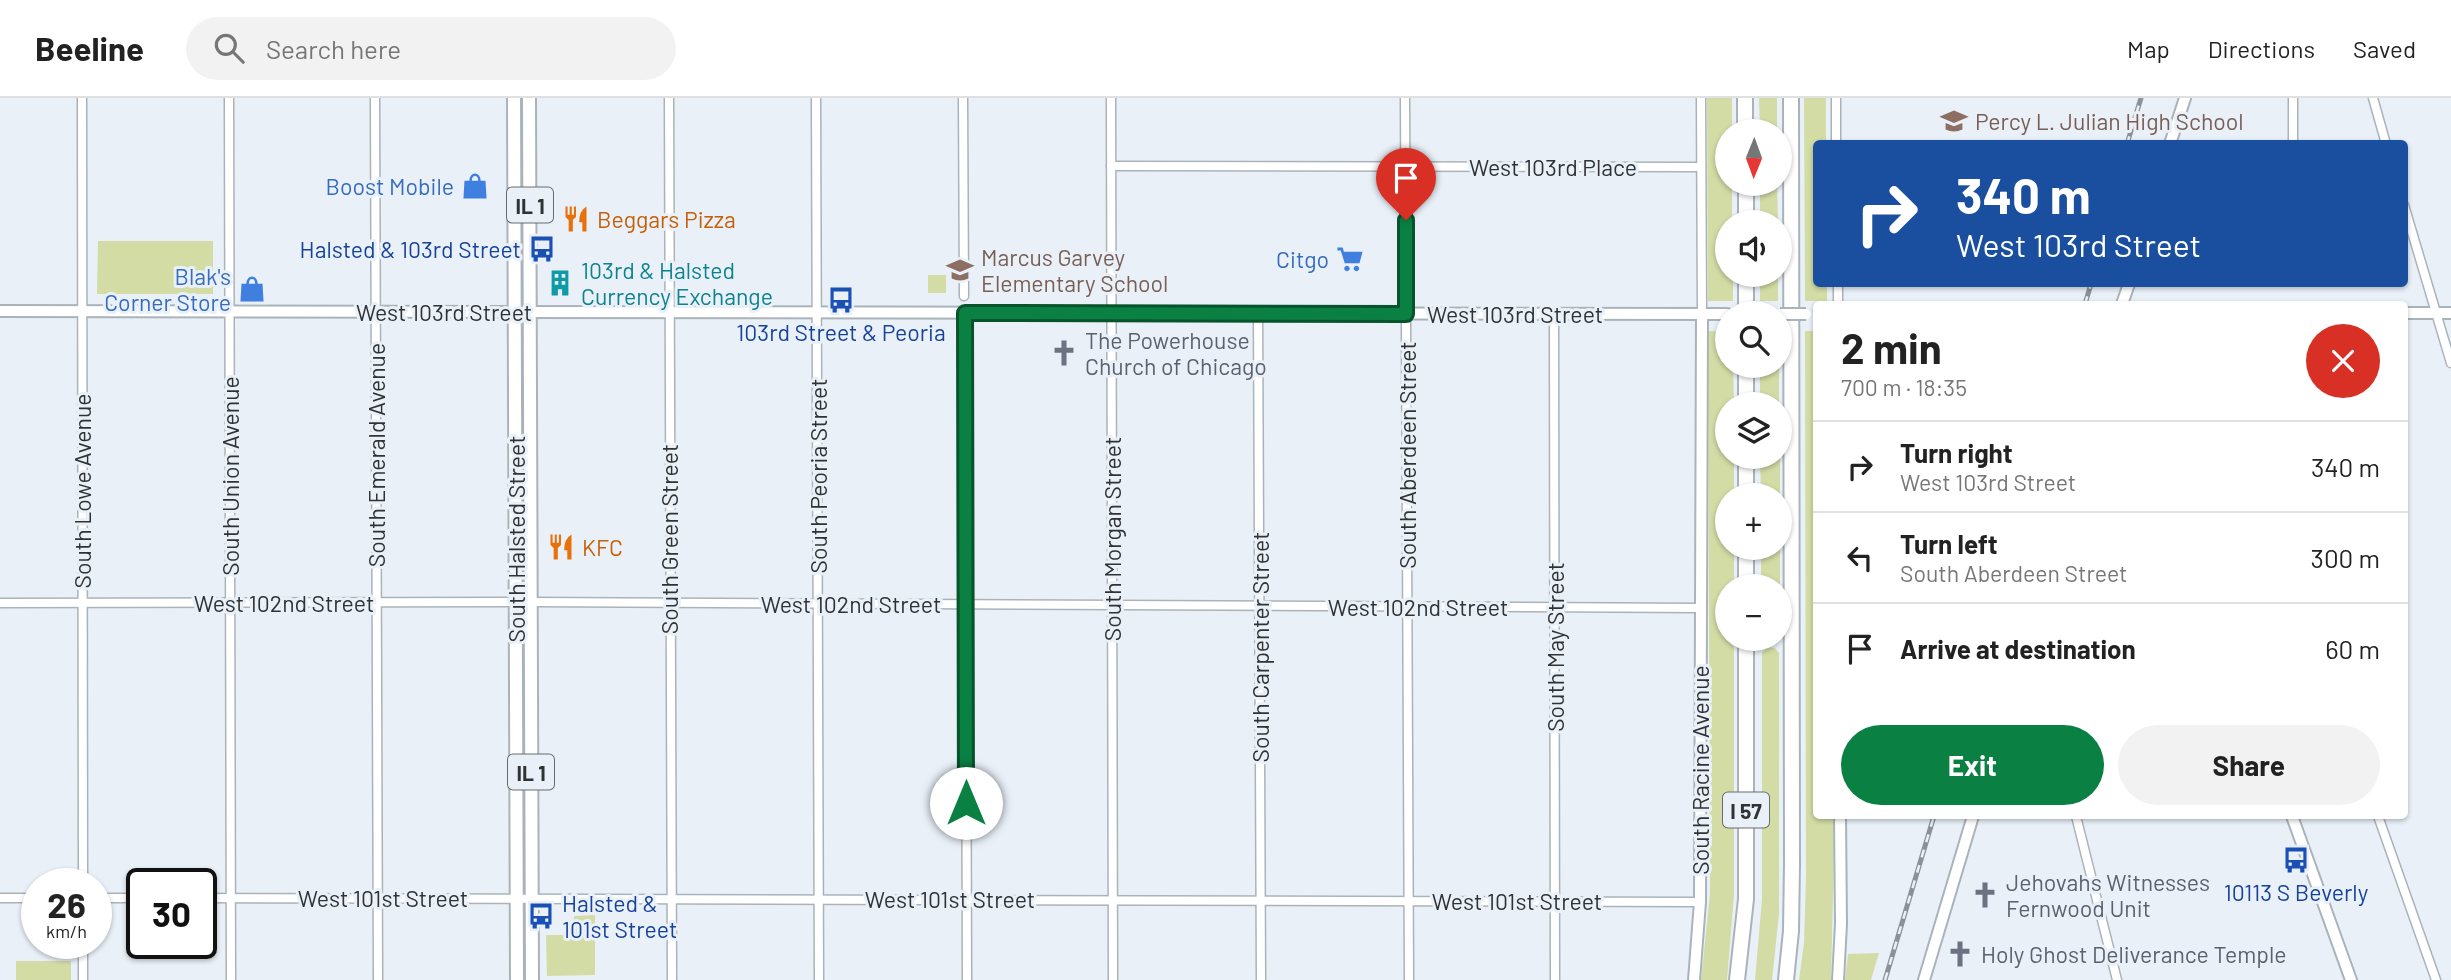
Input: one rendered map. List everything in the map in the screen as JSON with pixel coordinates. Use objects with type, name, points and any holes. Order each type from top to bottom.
[{"type":"highway","points":[[1745,98],[1745,119]]},
{"type":"highway","name":"I 57","points":[[1786,980],[1791,931],[1792,864],[1791,98]]},
{"type":"highway","name":"I 57","points":[[1737,980],[1746,899],[1746,651]]},
{"type":"main road","name":"South Halsted Street","points":[[514,98],[517,980]]},
{"type":"main road","name":"South Halsted Street","points":[[529,98],[532,980]]},
{"type":"main road","points":[[2171,140],[2185,98]]},
{"type":"main road","name":"West 103rd Street","points":[[0,311],[1715,314]]},
{"type":"main road","points":[[2408,313],[2451,313]]},
{"type":"main road","name":"South Racine Avenue","points":[[1694,980],[1700,902],[1702,314]]},
{"type":"main road","points":[[1792,314],[1811,314]]},
{"type":"main road","points":[[1838,980],[1841,924],[1840,819]]},
{"type":"main road","points":[[1924,980],[1972,819]]},
{"type":"main road","points":[[2293,819],[2351,980]]},
{"type":"street","name":"South Lowe Avenue","points":[[82,98],[83,868]]},
{"type":"street","name":"South Union Avenue","points":[[229,98],[231,980]]},
{"type":"street","name":"South Emerald Avenue","points":[[375,98],[378,980]]},
{"type":"street","name":"South Green Street","points":[[668,98],[672,980]]},
{"type":"street","name":"South Peoria Street","points":[[816,98],[819,980]]},
{"type":"street","points":[[962,98],[964,296]]},
{"type":"street","name":"South Morgan Street","points":[[1111,98],[1113,980]]},
{"type":"street","name":"South Aberdeen Street","points":[[1405,98],[1409,980]]},
{"type":"street","name":"South Racine Avenue","points":[[1701,98],[1702,314]]},
{"type":"street","points":[[1836,98],[1836,140]]},
{"type":"street","points":[[2293,98],[2293,140]]},
{"type":"street","points":[[2373,98],[2385,140]]},
{"type":"street","name":"West 103rd Place","points":[[1111,166],[1702,167]]},
{"type":"street","points":[[2408,227],[2451,363]]},
{"type":"street","points":[[965,313],[967,980]]},
{"type":"street","name":"South Carpenter Street","points":[[1258,313],[1261,980]]},
{"type":"street","name":"South May Street","points":[[1554,314],[1555,980]]},
{"type":"street","name":"West 102nd Street","points":[[0,603],[531,602],[1701,608]]},
{"type":"street","points":[[2077,819],[2117,980]]},
{"type":"street","points":[[2379,819],[2436,980]]},
{"type":"street","points":[[0,898],[21,898]]},
{"type":"street","name":"West 101st Street","points":[[217,898],[1700,902]]},
{"type":"street","points":[[83,959],[83,980]]},
{"type":"green space","points":[[1707,98],[1732,98],[1732,119],[1715,119],[1715,196],[1732,196],[1732,210],[1715,210],[1715,287],[1733,287],[1733,301],[1708,301]]},
{"type":"green space","points":[[1759,98],[1777,98],[1777,119],[1760,119]]},
{"type":"green space","points":[[1804,98],[1826,98],[1826,140],[1813,140],[1813,287],[1827,287],[1827,301],[1805,301]]},
{"type":"green space","points":[[1760,196],[1777,196],[1778,210],[1760,210]]},
{"type":"green space","points":[[98,241],[213,241],[213,294],[97,294]]},
{"type":"green space","points":[[928,275],[946,275],[946,293],[928,293]]},
{"type":"green space","points":[[1760,287],[1778,287],[1778,301],[1760,301]]},
{"type":"green space","points":[[1708,331],[1715,331],[1715,378],[1733,378],[1734,392],[1715,392],[1715,469],[1734,469],[1734,483],[1715,483],[1715,560],[1734,560],[1734,574],[1715,574],[1715,651],[1734,651],[1734,895],[1727,980],[1701,980],[1710,894]]},
{"type":"green space","points":[[1805,331],[1813,331],[1813,819],[1835,819],[1831,980],[1799,980],[1804,943]]},
{"type":"green space","points":[[1760,378],[1779,378],[1779,392],[1760,392]]},
{"type":"green space","points":[[1760,469],[1780,469],[1780,483],[1761,483]]},
{"type":"green space","points":[[1761,560],[1780,560],[1780,574],[1761,574]]},
{"type":"green space","points":[[1762,653],[1779,653],[1779,914],[1772,980],[1755,980],[1762,899]]},
{"type":"green space","points":[[595,915],[595,975],[547,976],[546,935],[574,935],[574,916]]},
{"type":"green space","points":[[1879,953],[1871,980],[1845,980],[1848,954]]},
{"type":"green space","points":[[16,961],[71,961],[71,980],[16,980]]},
{"type":"railway","points":[[2128,140],[2141,98]]},
{"type":"railway","points":[[2086,301],[2090,287]]},
{"type":"railway","points":[[1885,980],[1933,819]]},
{"type":"place","name":"Percy L. Julian High School","points":[[1954,121]]},
{"type":"place","name":"Boost Mobile","points":[[475,186]]},
{"type":"place","name":"Beggars Pizza","points":[[576,219]]},
{"type":"place","name":"Halsted & 103rd Street","points":[[542,249]]},
{"type":"place","name":"Citgo","points":[[1350,259]]},
{"type":"place","name":"Marcus Garvey Elementary School","points":[[960,270]]},
{"type":"place","name":"103rd & Halsted Currency Exchange","points":[[560,283]]},
{"type":"place","name":"Blak's Corner Store","points":[[252,289]]},
{"type":"place","name":"103rd Street & Peoria","points":[[841,300]]},
{"type":"place","name":"The Powerhouse Church of Chicago","points":[[1064,353]]},
{"type":"place","name":"KFC","points":[[561,547]]},
{"type":"place","name":"10113 S Beverly","points":[[2296,860]]},
{"type":"place","name":"Jehovahs Witnesses Fernwood Unit","points":[[1985,895]]},
{"type":"place","name":"Halsted & 101st Street","points":[[541,916]]},
{"type":"place","name":"Holy Ghost Deliverance Temple","points":[[1960,954]]},
{"type":"route","points":[[966,803],[965,313],[1406,314],[1406,220]]}]
